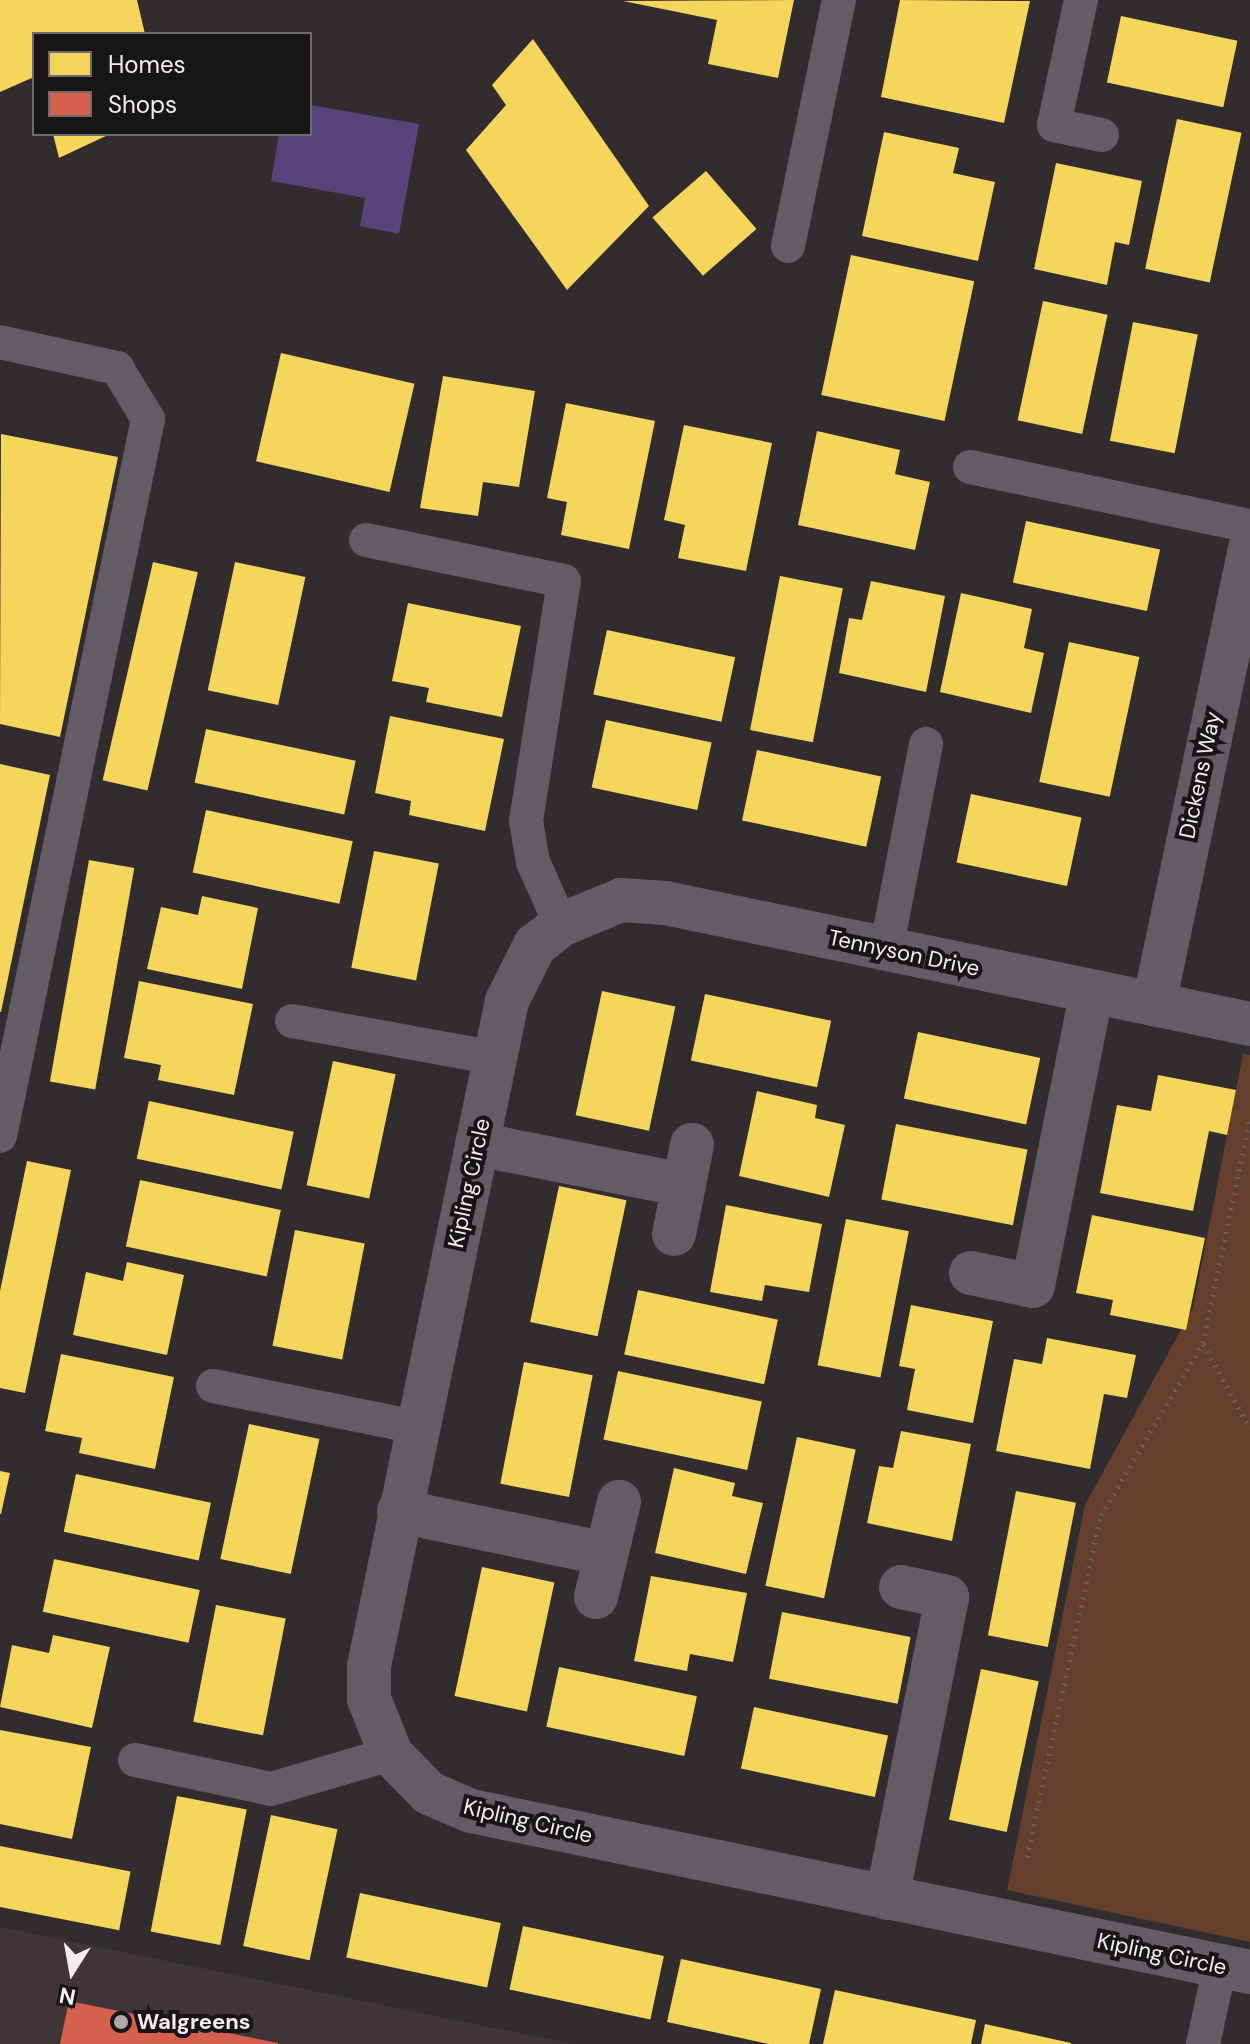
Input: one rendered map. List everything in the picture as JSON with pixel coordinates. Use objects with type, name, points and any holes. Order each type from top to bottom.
[{"type":"street","name":"Dickens Way","points":[[1154,1004],[1250,548]]},
{"type":"street","name":"Tennyson Drive","points":[[561,925],[621,900],[665,903],[1250,1024]]},
{"type":"street","name":"Kipling Circle","points":[[561,925],[517,971],[495,1058],[399,1511],[369,1666],[369,1699],[391,1754],[429,1793],[471,1811],[1235,1969]]},
{"type":"street","points":[[971,1273],[1033,1286],[1092,992]]},
{"type":"street","points":[[477,1144],[688,1165],[674,1234]]},
{"type":"street","points":[[596,1597],[619,1502]]},
{"type":"street","points":[[399,1511],[606,1554]]},
{"type":"street","points":[[887,1898],[947,1597],[901,1587]]},
{"type":"lane","points":[[788,246],[839,0]]},
{"type":"lane","points":[[1081,0],[1054,125],[1102,135]]},
{"type":"lane","points":[[0,342],[117,368],[148,419],[0,1136]]},
{"type":"lane","points":[[970,467],[1250,526]]},
{"type":"lane","points":[[366,540],[564,581],[526,821],[533,862],[561,925]]},
{"type":"lane","points":[[886,950],[926,744]]},
{"type":"lane","points":[[292,1021],[495,1058]]},
{"type":"lane","points":[[213,1386],[417,1427]]},
{"type":"lane","points":[[135,1760],[271,1789],[391,1754]]},
{"type":"lane","points":[[1203,2044],[1235,1969]]},
{"type":"path","points":[[1027,1857],[1101,1515],[1203,1343],[1250,1118]]},
{"type":"path","points":[[1203,1343],[1250,1428]]},
{"type":"shaded area","points":[[312,105],[419,124],[399,234],[360,226],[365,198],[271,181],[279,136],[312,136]]},
{"type":"shaded area","points":[[1243,1054],[1250,1055],[1250,1942],[1007,1890],[1085,1505],[1193,1308]]},
{"type":"shaded area","points":[[0,1927],[573,2044],[0,2044]]},
{"type":"building: Homes","points":[[0,0],[137,0],[145,32],[32,32],[32,78],[0,92]]},
{"type":"building: Homes","points":[[794,0],[778,78],[708,64],[717,20],[623,1]]},
{"type":"building: Homes","points":[[900,0],[1030,1],[1004,123],[881,97]]},
{"type":"building: Homes","points":[[1121,16],[1237,41],[1223,107],[1107,83]]},
{"type":"building: Homes","points":[[533,39],[649,206],[567,290],[466,150],[506,105],[492,85]]},
{"type":"building: Homes","points":[[1177,119],[1242,133],[1210,282],[1145,269]]},
{"type":"building: Homes","points":[[884,132],[959,148],[953,173],[995,182],[978,261],[862,236]]},
{"type":"building: Homes","points":[[54,136],[106,136],[59,158]]},
{"type":"building: Homes","points":[[1056,163],[1142,181],[1129,245],[1115,242],[1107,285],[1034,269]]},
{"type":"building: Homes","points":[[706,171],[757,229],[703,276],[652,218]]},
{"type":"building: Homes","points":[[851,255],[974,281],[945,421],[821,395]]},
{"type":"building: Homes","points":[[1043,301],[1108,315],[1082,434],[1018,420]]},
{"type":"building: Homes","points":[[1133,322],[1198,335],[1175,453],[1110,441]]},
{"type":"building: Homes","points":[[281,353],[414,384],[390,492],[256,461]]},
{"type":"building: Homes","points":[[443,376],[535,391],[519,487],[483,482],[478,516],[420,508]]},
{"type":"building: Homes","points":[[566,403],[655,421],[629,549],[561,535],[567,502],[547,498]]},
{"type":"building: Homes","points":[[684,425],[772,443],[746,571],[678,558],[685,525],[664,520]]},
{"type":"building: Homes","points":[[817,431],[900,450],[895,474],[930,482],[915,550],[798,525]]},
{"type":"building: Homes","points":[[1,434],[118,457],[60,737],[0,724]]},
{"type":"building: Homes","points":[[1026,521],[1160,549],[1147,611],[1013,583]]},
{"type":"building: Homes","points":[[153,562],[198,572],[147,791],[103,780]]},
{"type":"building: Homes","points":[[235,562],[305,577],[278,705],[208,690]]},
{"type":"building: Homes","points":[[780,576],[843,588],[813,742],[750,730]]},
{"type":"building: Homes","points":[[871,581],[945,596],[926,692],[839,673],[849,618],[862,620]]},
{"type":"building: Homes","points":[[961,593],[1032,609],[1024,648],[1044,653],[1031,713],[940,692]]},
{"type":"building: Homes","points":[[408,603],[521,626],[502,717],[426,702],[429,688],[392,681]]},
{"type":"building: Homes","points":[[607,630],[735,657],[721,722],[593,695]]},
{"type":"building: Homes","points":[[1069,642],[1139,657],[1110,797],[1039,782]]},
{"type":"building: Homes","points":[[390,716],[504,739],[485,831],[409,815],[411,801],[375,793]]},
{"type":"building: Homes","points":[[606,720],[712,742],[697,810],[592,787]]},
{"type":"building: Homes","points":[[206,729],[356,761],[344,815],[195,783]]},
{"type":"building: Homes","points":[[757,750],[881,776],[866,847],[742,820]]},
{"type":"building: Homes","points":[[0,764],[50,775],[1,1012],[0,1012]]},
{"type":"building: Homes","points":[[971,794],[1082,817],[1067,886],[956,862]]},
{"type":"building: Homes","points":[[206,810],[353,841],[339,904],[193,873]]},
{"type":"building: Homes","points":[[374,851],[439,864],[416,980],[351,968]]},
{"type":"building: Homes","points":[[89,860],[134,868],[95,1090],[50,1082]]},
{"type":"building: Homes","points":[[202,896],[258,908],[242,989],[147,969],[161,907],[198,915]]},
{"type":"building: Homes","points":[[139,981],[253,1004],[234,1095],[158,1080],[161,1065],[124,1058]]},
{"type":"building: Homes","points":[[602,991],[675,1007],[649,1131],[576,1115]]},
{"type":"building: Homes","points":[[705,994],[831,1021],[817,1087],[691,1061]]},
{"type":"building: Homes","points":[[918,1032],[1040,1058],[1026,1125],[904,1099]]},
{"type":"building: Homes","points":[[333,1061],[396,1074],[369,1199],[307,1185]]},
{"type":"building: Homes","points":[[1158,1075],[1236,1090],[1227,1135],[1209,1131],[1193,1211],[1100,1193],[1117,1105],[1151,1111]]},
{"type":"building: Homes","points":[[757,1091],[817,1105],[815,1118],[845,1125],[829,1197],[739,1176]]},
{"type":"building: Homes","points":[[149,1101],[294,1132],[281,1189],[137,1159]]},
{"type":"building: Homes","points":[[896,1124],[1028,1150],[1013,1225],[881,1200]]},
{"type":"building: Homes","points":[[27,1161],[71,1170],[25,1393],[0,1388],[0,1291]]},
{"type":"building: Homes","points":[[140,1180],[281,1210],[267,1276],[126,1247]]},
{"type":"building: Homes","points":[[559,1186],[626,1200],[598,1336],[530,1322]]},
{"type":"building: Homes","points":[[726,1205],[822,1224],[809,1292],[765,1285],[762,1301],[710,1292]]},
{"type":"building: Homes","points":[[1092,1215],[1205,1238],[1186,1330],[1110,1315],[1113,1300],[1076,1293]]},
{"type":"building: Homes","points":[[846,1219],[909,1231],[880,1377],[818,1365]]},
{"type":"building: Homes","points":[[295,1230],[365,1244],[342,1359],[272,1346]]},
{"type":"building: Homes","points":[[127,1262],[184,1275],[167,1355],[73,1335],[86,1272],[123,1281]]},
{"type":"building: Homes","points":[[638,1290],[778,1320],[764,1384],[624,1355]]},
{"type":"building: Homes","points":[[911,1305],[993,1321],[973,1423],[907,1410],[915,1369],[899,1366]]},
{"type":"building: Homes","points":[[1047,1338],[1136,1355],[1127,1398],[1104,1394],[1090,1469],[996,1451],[1014,1359],[1042,1364]]},
{"type":"building: Homes","points":[[61,1354],[174,1377],[155,1469],[79,1453],[82,1438],[45,1431]]},
{"type":"building: Homes","points":[[524,1362],[593,1375],[569,1497],[500,1484]]},
{"type":"building: Homes","points":[[618,1371],[762,1402],[747,1470],[603,1439]]},
{"type":"building: Homes","points":[[249,1424],[319,1439],[291,1574],[220,1559]]},
{"type":"building: Homes","points":[[901,1431],[971,1444],[952,1541],[867,1523],[879,1466],[893,1468]]},
{"type":"building: Homes","points":[[797,1437],[856,1449],[824,1598],[765,1586]]},
{"type":"building: Homes","points":[[674,1468],[735,1483],[732,1496],[763,1503],[746,1574],[655,1553]]},
{"type":"building: Homes","points":[[0,1471],[10,1473],[1,1514],[0,1514]]},
{"type":"building: Homes","points":[[76,1474],[211,1503],[199,1560],[64,1532]]},
{"type":"building: Homes","points":[[1016,1491],[1076,1503],[1048,1647],[988,1635]]},
{"type":"building: Homes","points":[[54,1559],[200,1590],[189,1643],[43,1612]]},
{"type":"building: Homes","points":[[482,1567],[554,1582],[527,1712],[455,1696]]},
{"type":"building: Homes","points":[[651,1576],[747,1593],[733,1662],[690,1654],[687,1671],[634,1661]]},
{"type":"building: Homes","points":[[216,1605],[286,1619],[263,1735],[193,1722]]},
{"type":"building: Homes","points":[[782,1612],[911,1637],[898,1704],[769,1679]]},
{"type":"building: Homes","points":[[53,1635],[110,1647],[92,1728],[0,1707],[12,1645],[49,1653]]},
{"type":"building: Homes","points":[[559,1667],[697,1696],[684,1756],[546,1727]]},
{"type":"building: Homes","points":[[981,1669],[1039,1681],[1007,1832],[949,1820]]},
{"type":"building: Homes","points":[[754,1707],[888,1735],[875,1797],[741,1769]]},
{"type":"building: Homes","points":[[0,1730],[91,1747],[72,1839],[0,1824]]},
{"type":"building: Homes","points":[[177,1796],[247,1810],[220,1945],[151,1931]]},
{"type":"building: Homes","points":[[271,1815],[338,1829],[310,1960],[243,1946]]},
{"type":"building: Homes","points":[[0,1846],[131,1871],[119,1930],[0,1907]]},
{"type":"building: Homes","points":[[360,1893],[501,1923],[487,1987],[346,1958]]},
{"type":"building: Homes","points":[[523,1926],[664,1956],[650,2020],[509,1990]]},
{"type":"building: Homes","points":[[681,1959],[821,1989],[809,2044],[769,2044],[667,2022]]},
{"type":"building: Homes","points":[[835,1990],[976,2020],[971,2044],[823,2044]]},
{"type":"building: Homes","points":[[985,2024],[1071,2043],[1071,2044],[981,2044]]},
{"type":"building: Shops","name":"Walgreens","points":[[69,2001],[278,2043],[278,2044],[60,2044]]},
{"type":"place","name":"Walgreens","points":[[121,2022]]}]
